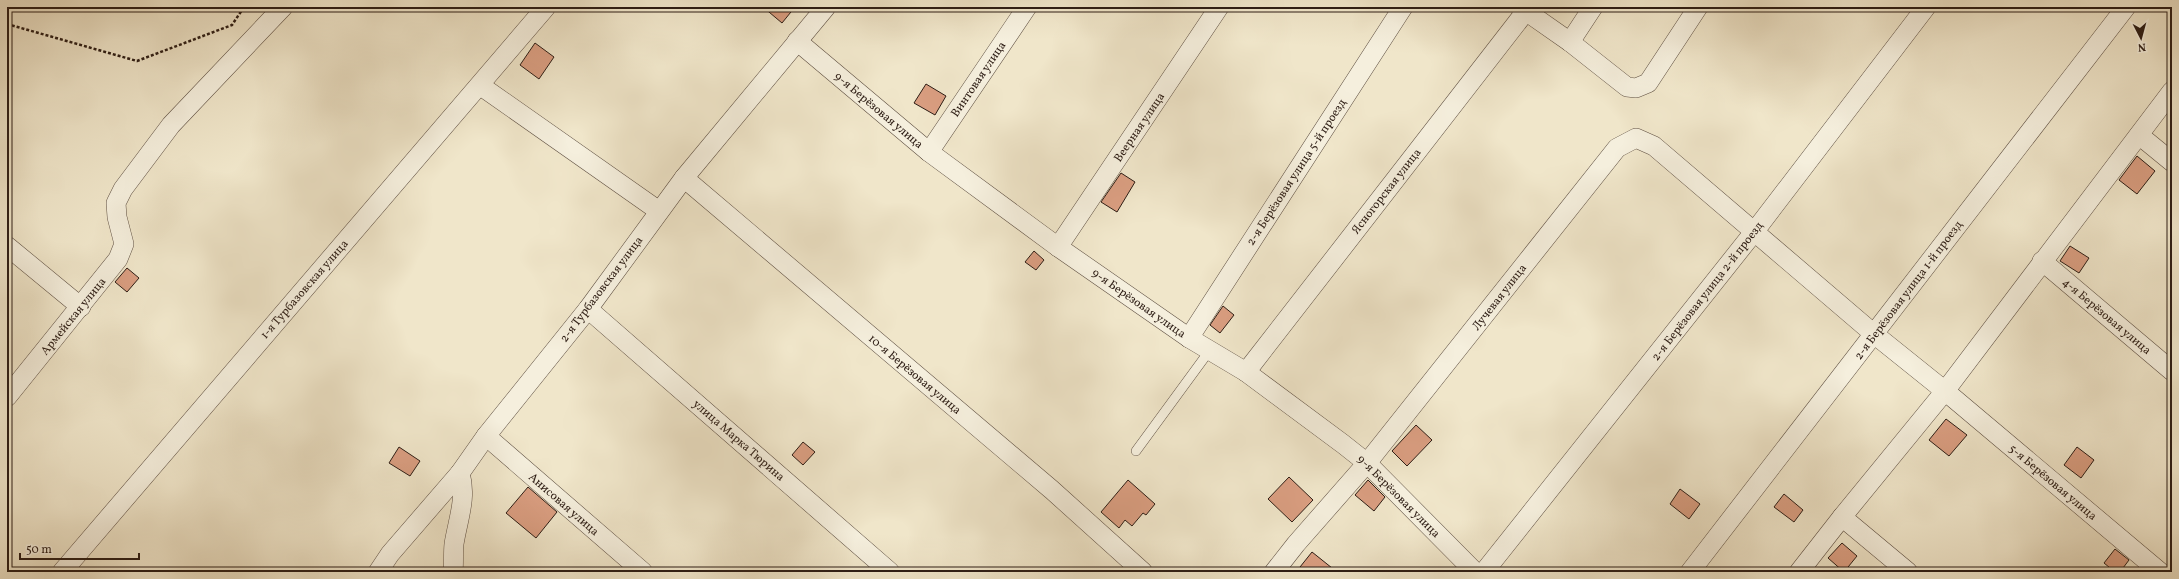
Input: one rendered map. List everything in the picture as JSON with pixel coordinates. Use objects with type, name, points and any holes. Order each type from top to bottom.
[{"type":"street","name":"Армейская улица","points":[[7,397],[81,307],[118,259],[124,244],[117,217],[116,203],[123,189],[171,125],[283,7]]},
{"type":"street","name":"1-я Турбазовская улица","points":[[62,572],[148,470],[481,86],[546,7]]},
{"type":"street","name":"2-я Турбазовская улица","points":[[378,572],[390,554],[460,473],[486,436],[588,309],[684,178],[826,7]]},
{"type":"street","name":"Винтовая улица","points":[[929,152],[1027,7]]},
{"type":"street","name":"Веерная улица","points":[[1058,247],[1219,7]]},
{"type":"street","name":"2-я Берёзовая улица 5-й проезд","points":[[1189,338],[1403,7]]},
{"type":"street","points":[[1570,42],[1593,7]]},
{"type":"street","points":[[1523,9],[1570,42],[1627,87],[1636,88],[1648,82],[1698,7]]},
{"type":"street","name":"2-я Берёзовая улица 2-й проезд","points":[[1484,572],[1754,232],[1926,7]]},
{"type":"street","name":"2-я Берёзовая улица 1-й проезд","points":[[1690,572],[2126,7]]},
{"type":"street","name":"Ясногорская улица","points":[[1246,372],[1523,9]]},
{"type":"street","name":"9-я Берёзовая улица","points":[[797,41],[929,152],[1058,247],[1189,338],[1246,372],[1367,463],[1475,572]]},
{"type":"street","points":[[481,86],[659,211]]},
{"type":"street","points":[[1799,572],[1945,391],[2172,91]]},
{"type":"street","points":[[2139,135],[2172,162]]},
{"type":"street","name":"5-я Берёзовая улица","points":[[1636,138],[1654,146],[1874,334],[1945,391],[2160,572]]},
{"type":"street","name":"Лучевая улица","points":[[1274,572],[1296,544],[1367,463],[1617,148],[1636,138]]},
{"type":"street","name":"10-я Берёзовая улица","points":[[684,178],[1052,490],[1143,572]]},
{"type":"street","points":[[7,246],[81,307]]},
{"type":"street","name":"4-я Берёзовая улица","points":[[2042,262],[2172,371]]},
{"type":"street","name":"улица Марка Тюрина","points":[[588,309],[890,572]]},
{"type":"street","name":"Анисовая улица","points":[[486,436],[643,572]]},
{"type":"street","points":[[453,572],[454,544],[464,499],[460,473]]},
{"type":"street","points":[[1842,517],[1908,572]]},
{"type":"lane","points":[[1136,451],[1210,350]]},
{"type":"path","points":[[7,24],[137,61],[232,25],[244,7]]},
{"type":"building","points":[[763,7],[795,7],[782,23]]},
{"type":"building","points":[[535,43],[554,57],[539,79],[520,65]]},
{"type":"building","points":[[926,84],[946,96],[935,115],[914,103]]},
{"type":"building","points":[[2137,156],[2155,171],[2137,194],[2119,180]]},
{"type":"building","points":[[1121,173],[1135,182],[1117,212],[1101,202]]},
{"type":"building","points":[[2070,246],[2089,258],[2079,273],[2060,261]]},
{"type":"building","points":[[1034,251],[1044,260],[1036,270],[1025,262]]},
{"type":"building","points":[[127,268],[139,278],[127,292],[115,282]]},
{"type":"building","points":[[1223,306],[1234,315],[1220,333],[1210,325]]},
{"type":"building","points":[[1946,419],[1967,435],[1949,456],[1929,440]]},
{"type":"building","points":[[1416,425],[1432,440],[1407,466],[1392,451]]},
{"type":"building","points":[[803,442],[815,452],[803,465],[792,455]]},
{"type":"building","points":[[399,447],[420,461],[410,476],[389,463]]},
{"type":"building","points":[[2077,447],[2094,460],[2081,478],[2064,465]]},
{"type":"building","points":[[1289,477],[1313,500],[1292,522],[1268,499]]},
{"type":"building","points":[[1128,480],[1155,504],[1146,515],[1143,513],[1132,526],[1125,520],[1119,528],[1101,512]]},
{"type":"building","points":[[1368,480],[1385,497],[1374,511],[1355,495]]},
{"type":"building","points":[[528,487],[557,512],[536,538],[506,513]]},
{"type":"building","points":[[1680,489],[1700,504],[1689,519],[1670,504]]},
{"type":"building","points":[[1784,494],[1803,510],[1794,522],[1774,507]]},
{"type":"building","points":[[1842,543],[1857,556],[1844,572],[1828,558]]},
{"type":"building","points":[[2115,549],[2129,560],[2120,572],[2115,572],[2104,563]]},
{"type":"building","points":[[1312,552],[1337,572],[1296,572]]}]
